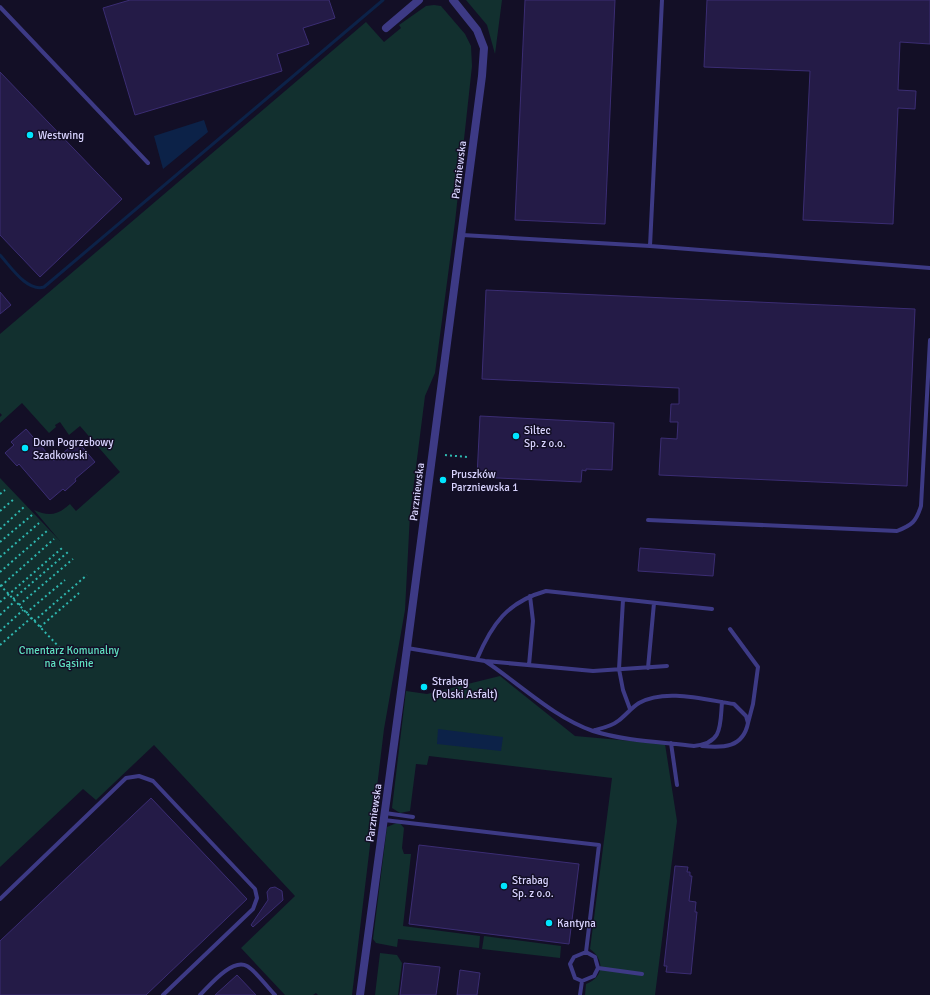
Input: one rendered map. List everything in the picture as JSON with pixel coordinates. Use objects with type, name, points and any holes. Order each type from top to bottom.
[{"type":"street","points":[[386,28],[419,0]]},
{"type":"street","name":"Parzniewska","points":[[360,995],[408,648],[462,234],[484,48],[477,30],[453,0]]},
{"type":"lane","points":[[650,246],[662,0]]},
{"type":"lane","points":[[0,7],[148,163]]},
{"type":"lane","points":[[462,234],[650,246],[930,268]]},
{"type":"lane","points":[[648,520],[897,531],[910,526],[918,517],[921,506],[930,340]]},
{"type":"lane","points":[[478,659],[494,625],[510,609],[530,596],[546,591],[712,608]]},
{"type":"lane","points":[[529,665],[533,621],[530,596]]},
{"type":"lane","points":[[623,600],[619,670],[623,690],[630,709]]},
{"type":"lane","points":[[648,668],[654,603]]},
{"type":"lane","points":[[485,661],[546,705],[577,724],[593,730],[614,736],[720,748],[732,745],[743,735],[753,704],[758,667],[730,629]]},
{"type":"lane","points":[[408,648],[485,661],[593,671],[668,666]]},
{"type":"lane","points":[[593,730],[607,727],[618,722],[630,709],[655,696],[668,695],[734,704],[741,709],[748,723]]},
{"type":"lane","points":[[694,746],[704,744],[714,739],[718,734],[722,702]]},
{"type":"lane","points":[[671,743],[677,785]]},
{"type":"lane","points":[[0,899],[126,778],[139,776],[153,781],[255,889],[257,898],[253,909],[162,995]]},
{"type":"lane","points":[[384,816],[413,817]]},
{"type":"lane","points":[[384,816],[599,845],[586,952]]},
{"type":"lane","points":[[586,952],[595,958],[598,968],[594,976],[582,981],[575,978],[570,964],[574,957],[586,952]]},
{"type":"lane","points":[[200,995],[231,966],[240,964],[248,966],[275,995]]},
{"type":"lane","points":[[598,968],[642,974]]},
{"type":"lane","points":[[580,995],[582,981]]},
{"type":"path","points":[[445,455],[467,457]]},
{"type":"path","points":[[0,494],[5,490]]},
{"type":"path","points":[[0,511],[14,499]]},
{"type":"path","points":[[0,529],[24,507]]},
{"type":"path","points":[[0,542],[32,515]]},
{"type":"path","points":[[0,557],[39,523]]},
{"type":"path","points":[[0,572],[47,531]]},
{"type":"path","points":[[54,539],[0,586],[62,650]]},
{"type":"path","points":[[0,602],[62,548]]},
{"type":"path","points":[[0,615],[14,600],[68,552]]},
{"type":"path","points":[[19,605],[73,559]]},
{"type":"path","points":[[34,621],[88,575]]},
{"type":"path","points":[[26,613],[64,580]]},
{"type":"path","points":[[40,627],[79,593]]},
{"type":"path","points":[[0,630],[23,610]]},
{"type":"path","points":[[0,645],[31,618]]},
{"type":"green space","points":[[466,0],[502,0],[495,54],[487,25]]},
{"type":"green space","name":"Cmentarz Komunalny na Gąsinie","points":[[426,6],[441,6],[465,34],[471,46],[472,66],[455,222],[435,373],[425,396],[410,514],[405,610],[384,729],[352,995],[318,995],[316,993],[313,995],[285,995],[241,948],[295,896],[154,745],[96,800],[83,789],[0,867],[0,478],[60,541],[34,510],[44,514],[53,514],[61,511],[70,504],[76,511],[120,472],[80,426],[69,435],[60,422],[55,425],[56,427],[49,433],[22,403],[0,423],[0,417],[2,415],[0,413],[0,334],[366,22],[384,42],[401,28],[399,25]]},
{"type":"green space","points":[[500,676],[575,736],[665,744],[677,821],[655,995],[585,995],[586,984],[596,977],[600,968],[598,958],[590,949],[612,778],[429,756],[427,765],[416,764],[410,811],[400,813],[392,808],[406,691],[427,694]]},
{"type":"green space","points":[[399,822],[404,828],[402,848],[404,854],[411,854],[403,926],[480,936],[479,948],[398,939],[397,947],[376,943],[373,939],[387,827]]},
{"type":"green space","points":[[484,936],[561,946],[560,958],[482,949]]},
{"type":"green space","points":[[380,953],[397,955],[402,963],[398,995],[375,995]]},
{"type":"water","points":[[204,120],[208,132],[163,169],[154,136]]},
{"type":"water","points":[[438,729],[503,737],[501,751],[437,744]]},
{"type":"building","points":[[130,0],[329,0],[335,18],[303,28],[309,44],[277,54],[282,71],[135,115],[103,8]]},
{"type":"building","points":[[525,0],[615,0],[605,224],[515,220]]},
{"type":"building","points":[[707,0],[930,0],[930,44],[900,42],[898,90],[916,91],[915,109],[898,108],[893,224],[803,220],[810,71],[704,67]]},
{"type":"building","name":"Westwing","points":[[0,72],[122,199],[40,277],[0,235]]},
{"type":"building","points":[[486,290],[915,309],[907,486],[659,475],[661,438],[677,439],[678,422],[670,422],[671,404],[679,404],[679,388],[482,379]]},
{"type":"building","points":[[0,292],[11,305],[0,314]]},
{"type":"building","points":[[480,416],[614,423],[612,470],[582,470],[581,482],[477,477]]},
{"type":"building","points":[[26,429],[54,461],[77,441],[95,462],[75,479],[76,481],[65,491],[63,489],[50,500],[19,464],[17,466],[5,453],[14,445],[11,442]]},
{"type":"building","points":[[640,548],[715,554],[713,576],[638,571]]},
{"type":"building","points":[[151,798],[247,899],[146,995],[0,995],[0,941]]},
{"type":"building","points":[[419,845],[579,864],[569,944],[409,924]]},
{"type":"building","points":[[675,866],[688,867],[687,872],[690,872],[690,876],[692,876],[689,901],[696,902],[695,912],[697,912],[691,974],[666,972],[667,966],[664,966]]},
{"type":"building","points":[[275,887],[282,891],[283,900],[253,927],[251,925],[268,900],[267,892],[270,888]]},
{"type":"building","points":[[404,963],[440,967],[436,995],[400,995]]},
{"type":"building","points":[[460,970],[480,973],[477,995],[457,995]]},
{"type":"building","points":[[237,975],[256,995],[215,995]]},
{"type":"waterway","points":[[0,255],[14,272],[26,282],[38,288],[44,287],[383,0]]},
{"type":"place","name":"Westwing","points":[[30,135]]},
{"type":"place","name":"Siltec Sp. z o.o.","points":[[516,436]]},
{"type":"place","name":"Dom Pogrzebowy Szadkowski","points":[[25,448]]},
{"type":"place","name":"Pruszków Parzniewska 1","points":[[443,480]]},
{"type":"place","name":"Strabag (Polski Asfalt)","points":[[424,687]]},
{"type":"place","name":"Strabag Sp. z o.o.","points":[[504,886]]},
{"type":"place","name":"Kantyna","points":[[549,923]]}]
